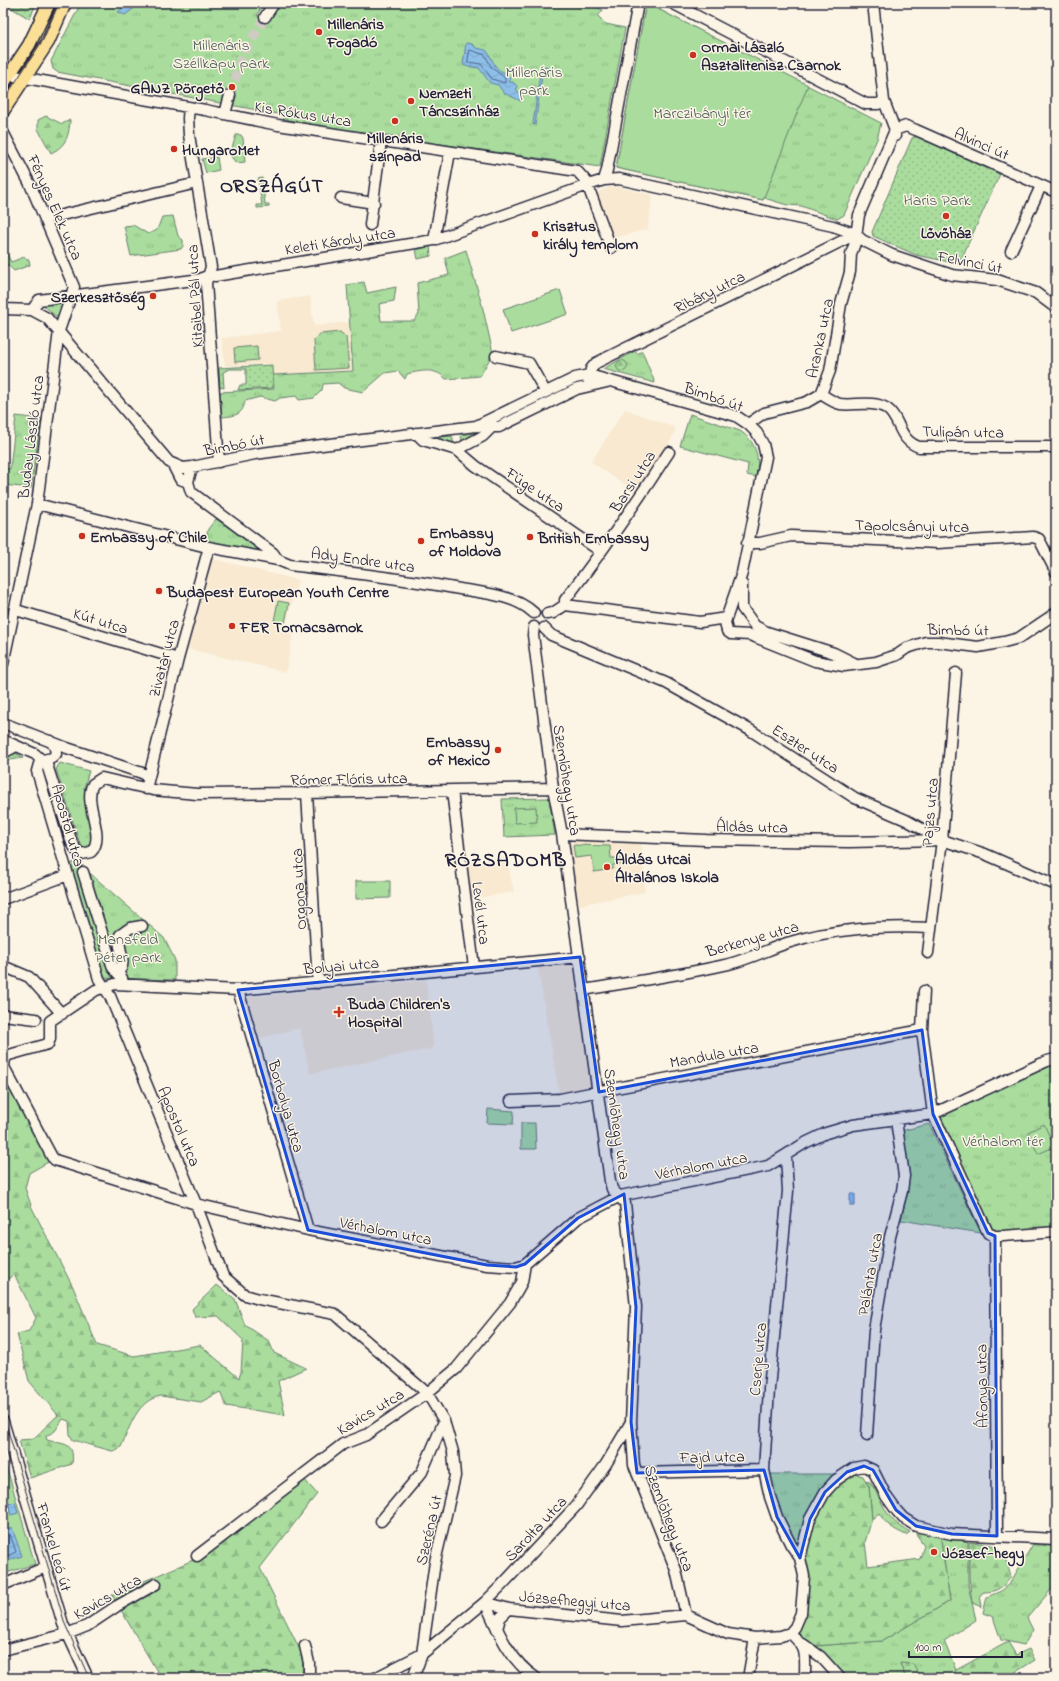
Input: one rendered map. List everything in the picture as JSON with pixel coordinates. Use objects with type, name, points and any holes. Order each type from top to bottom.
[{"type":"main road","points":[[6,80],[36,32],[49,3]]},
{"type":"main road","points":[[3,111],[51,36],[65,3]]},
{"type":"street","points":[[265,17],[274,3]]},
{"type":"street","points":[[638,3],[608,170],[604,180],[619,179],[833,226],[856,234],[859,215],[895,130],[884,101],[873,3]]},
{"type":"street","points":[[672,3],[866,104],[878,104],[884,101]]},
{"type":"street","name":"Kis Rókus utca","points":[[6,80],[26,77],[189,107],[240,118],[577,171],[588,185]]},
{"type":"street","points":[[225,114],[230,95]]},
{"type":"street","name":"Kitaibel Pál utca","points":[[189,107],[189,135],[211,267],[206,283],[219,462]]},
{"type":"street","name":"Alvinci út","points":[[895,130],[906,126],[1056,192]]},
{"type":"street","name":"Fényes Elek utca","points":[[3,132],[24,172],[73,282],[74,289],[72,296]]},
{"type":"street","points":[[370,225],[381,141]]},
{"type":"street","points":[[434,240],[450,152]]},
{"type":"street","name":"Keleti Károly utca","points":[[32,310],[39,300],[201,279],[210,274],[215,276],[434,240],[604,180]]},
{"type":"street","points":[[45,219],[198,183]]},
{"type":"street","points":[[588,185],[611,248]]},
{"type":"street","points":[[1011,251],[1041,186]]},
{"type":"street","points":[[341,198],[374,203]]},
{"type":"street","name":"Felvinci út","points":[[856,234],[862,240],[892,256],[952,275],[997,280],[1036,293],[1056,308]]},
{"type":"street","name":"Ribáry utca","points":[[589,380],[596,363],[856,234]]},
{"type":"street","name":"Aranka utca","points":[[748,424],[764,413],[807,402],[821,394],[830,371],[841,304],[850,272],[851,254],[855,243],[856,234]]},
{"type":"street","points":[[59,331],[72,296]]},
{"type":"street","points":[[3,309],[32,310],[47,318],[168,462],[173,465]]},
{"type":"street","name":"Buday László utca","points":[[3,664],[38,504],[59,331]]},
{"type":"street","points":[[496,356],[529,363],[545,391]]},
{"type":"street","name":"Bimbó út","points":[[476,426],[574,378],[611,382],[736,416],[748,424],[760,438],[766,457],[747,543],[742,574],[741,603],[748,616]]},
{"type":"street","name":"Bimbó út","points":[[173,465],[183,468],[192,468],[287,449],[476,426],[492,427],[505,424],[589,380]]},
{"type":"street","name":"Tulipán utca","points":[[821,394],[840,404],[878,405],[884,407],[889,411],[905,439],[919,447],[1056,447]]},
{"type":"street","points":[[457,450],[483,436],[492,427]]},
{"type":"street","name":"Füge utca","points":[[416,433],[423,440],[457,450],[476,466],[600,551]]},
{"type":"street","name":"Barsi utca","points":[[565,605],[565,600],[588,570],[600,551],[620,528],[669,452]]},
{"type":"street","name":"Ady Endre utca","points":[[173,465],[180,479],[188,482],[191,492],[273,553],[278,560]]},
{"type":"street","points":[[188,482],[192,468]]},
{"type":"street","name":"Ady Endre utca","points":[[38,504],[209,547],[278,560],[290,565],[399,578],[493,595],[524,604],[534,613]]},
{"type":"street","name":"Tapolcsányi utca","points":[[747,543],[792,536],[938,544],[1033,537],[1039,539],[1056,572]]},
{"type":"street","name":"Zivatar utca","points":[[148,778],[178,659],[209,547]]},
{"type":"street","name":"Bimbó út","points":[[742,574],[727,620],[728,631],[735,635],[744,634],[830,664],[844,666],[876,662],[886,659],[907,648],[926,642],[978,647],[1004,642],[1019,638],[1056,613]]},
{"type":"street","points":[[547,614],[549,622],[539,628],[531,620],[534,613],[542,611],[547,614],[553,613],[565,605],[703,622],[727,620],[740,611],[748,616],[755,626],[767,632],[834,653],[856,664]]},
{"type":"street","name":"Kút utca","points":[[16,610],[178,659]]},
{"type":"street","points":[[744,634],[749,628],[748,616]]},
{"type":"street","name":"Szemlőhegy utca","points":[[539,628],[533,636],[553,788],[562,834],[580,957],[583,990],[610,1181],[612,1190],[620,1196],[625,1203],[636,1307],[631,1422],[634,1464],[676,1570],[686,1615]]},
{"type":"street","name":"Eszter utca","points":[[539,628],[551,635],[666,683],[750,730],[855,798],[906,820],[942,840],[985,854],[1056,885]]},
{"type":"street","name":"Pajzs utca","points":[[928,954],[942,840],[956,673]]},
{"type":"street","points":[[3,723],[142,773],[148,778],[146,788]]},
{"type":"street","points":[[3,740],[35,754],[43,760],[53,757],[56,754],[55,748],[51,741]]},
{"type":"street","points":[[3,754],[16,746]]},
{"type":"street","name":"Rómer Flóris utca","points":[[43,760],[50,772],[72,843],[82,854],[91,852],[96,843],[90,799],[91,788],[96,781],[102,778],[146,788],[197,794],[452,791],[553,788]]},
{"type":"street","name":"Apostol utca","points":[[43,760],[39,764],[38,771],[99,979],[105,987],[196,1204],[223,1276],[245,1295],[259,1300],[335,1314],[427,1393]]},
{"type":"street","name":"Levél utca","points":[[452,791],[474,967]]},
{"type":"street","name":"Orgona utca","points":[[307,793],[318,983]]},
{"type":"street","name":"Áldás utca","points":[[562,834],[706,840],[849,842],[942,840]]},
{"type":"street","points":[[83,872],[112,964],[122,978],[122,984]]},
{"type":"street","points":[[3,899],[68,874]]},
{"type":"street","points":[[118,972],[122,968],[123,961],[118,940],[120,935],[130,928],[142,926]]},
{"type":"street","name":"Berkenye utca","points":[[583,990],[654,979],[729,964],[787,943],[819,935],[872,927],[930,928]]},
{"type":"street","name":"Bolyai utca","points":[[105,987],[122,984],[238,990],[580,957]]},
{"type":"street","points":[[3,966],[29,977],[62,1014]]},
{"type":"street","name":"Vérhalom utca","points":[[105,987],[96,990],[50,1021],[50,1039],[48,1044],[9,1055],[4,1063],[4,1067],[52,1158],[196,1204],[308,1230],[487,1265],[516,1267],[525,1264],[578,1218],[620,1196],[768,1166],[805,1143],[826,1133],[853,1125],[933,1114]]},
{"type":"street","name":"Borbolya utca","points":[[238,990],[308,1230]]},
{"type":"street","points":[[924,991],[922,1030],[933,1114],[988,1233],[996,1236],[1056,1232]]},
{"type":"street","points":[[3,1015],[36,1019]]},
{"type":"street","name":"Mandula utca","points":[[511,1101],[560,1099],[922,1030]]},
{"type":"street","points":[[933,1114],[1052,1060],[1056,1068]]},
{"type":"street","name":"Palánta utca","points":[[867,1435],[874,1330],[890,1237],[902,1191],[904,1176],[896,1120]]},
{"type":"street","name":"Cserje utca","points":[[786,1156],[788,1191],[769,1390],[764,1470],[770,1497],[777,1517],[791,1545],[800,1558]]},
{"type":"street","name":"Áfonya utca","points":[[996,1236],[997,1536]]},
{"type":"street","name":"Kavics utca","points":[[198,1556],[343,1444],[366,1435],[427,1393],[456,1369],[510,1303],[522,1282],[525,1264]]},
{"type":"street","name":"Szeréna út","points":[[413,1678],[422,1654],[438,1549],[455,1476],[454,1452],[444,1421],[427,1393]]},
{"type":"street","name":"Frankel Leó út","points":[[3,1421],[67,1634],[88,1678]]},
{"type":"street","points":[[381,1521],[422,1472],[444,1421]]},
{"type":"street","name":"Sarolta utca","points":[[375,1678],[422,1654],[485,1602],[576,1506],[606,1464],[631,1422]]},
{"type":"street","points":[[840,1678],[821,1657],[790,1632],[795,1627],[801,1613],[804,1594],[804,1576],[800,1558],[810,1519],[825,1492],[836,1480],[847,1472],[864,1466],[873,1470],[886,1496],[896,1510],[903,1518],[916,1526],[952,1534],[1056,1539]]},
{"type":"street","name":"Fajd utca","points":[[637,1473],[764,1470]]},
{"type":"street","points":[[3,1585],[46,1568]]},
{"type":"street","name":"Kavics utca","points":[[3,1650],[67,1634],[87,1626],[117,1606],[156,1584]]},
{"type":"street","points":[[485,1602],[497,1629],[515,1659],[525,1670],[536,1678]]},
{"type":"street","name":"Józsefhegyi utca","points":[[485,1602],[509,1609],[622,1621],[686,1615],[728,1634],[755,1638],[781,1636],[790,1632]]},
{"type":"street","points":[[497,1629],[500,1618],[509,1609]]},
{"type":"street","points":[[426,1623],[431,1632],[442,1637]]},
{"type":"street","points":[[748,1678],[755,1638]]},
{"type":"street","points":[[803,1644],[805,1657],[805,1677]]},
{"type":"street","points":[[305,1646],[309,1663],[309,1678]]},
{"type":"highlighted area","points":[[580,957],[599,1092],[922,1030],[933,1114],[988,1233],[995,1236],[997,1536],[952,1534],[916,1526],[896,1510],[873,1470],[864,1466],[847,1472],[825,1492],[810,1519],[800,1558],[777,1517],[764,1470],[637,1473],[631,1422],[636,1307],[624,1194],[578,1218],[525,1264],[516,1267],[487,1265],[308,1230],[238,990]]},
{"type":"shaded area","points":[[692,3],[711,3],[707,11]]},
{"type":"shaded area","points":[[614,186],[652,195],[648,229],[614,238],[597,195],[598,192]]},
{"type":"shaded area","points":[[310,296],[314,326],[349,322],[353,370],[274,375],[273,364],[225,366],[222,338],[281,331],[277,301]]},
{"type":"shaded area","points":[[625,409],[676,428],[671,440],[636,492],[591,462]]},
{"type":"shaded area","points":[[213,559],[298,580],[286,624],[294,627],[286,672],[188,649]]},
{"type":"shaded area","name":"Áldás Utcai Általános Iskola","points":[[574,840],[641,840],[645,892],[579,905],[568,846]]},
{"type":"shaded area","points":[[506,857],[514,892],[472,899],[467,863]]},
{"type":"shaded area","points":[[580,957],[599,1092],[560,1099],[537,962]]},
{"type":"shaded area","name":"Buda Children's Hospital","points":[[426,980],[434,1048],[310,1074],[300,1028],[256,1039],[245,997]]},
{"type":"green space","points":[[3,3],[36,3],[30,19]]},
{"type":"green space","name":"Millenáris park","points":[[81,3],[264,3],[257,15],[268,22],[279,3],[584,3],[603,10],[598,16],[606,24],[625,28],[600,167],[329,128],[284,119],[283,115],[57,72],[53,69],[51,61]]},
{"type":"green space","name":"Marczibányi tér","points":[[646,3],[881,123],[877,139],[844,215],[837,219],[801,206],[787,205],[764,198],[763,200],[616,168]]},
{"type":"green space","name":"Marczibányi tér","points":[[646,3],[808,85],[763,200],[616,168]]},
{"type":"green space","points":[[46,116],[62,124],[70,120],[66,140],[60,147],[51,153],[38,129],[38,120]]},
{"type":"green space","points":[[236,135],[241,135],[243,138],[245,162],[236,163],[230,155]]},
{"type":"green space","name":"Haris Park","points":[[916,136],[1000,174],[959,264],[916,255],[873,236],[872,232],[912,138]]},
{"type":"green space","points":[[217,157],[219,170],[206,173],[202,159]]},
{"type":"green space","points":[[262,178],[265,204],[269,204],[269,207],[257,208],[257,205],[262,205],[258,179]]},
{"type":"green space","points":[[173,216],[178,236],[183,240],[183,246],[181,249],[131,256],[124,226],[133,225],[148,234],[157,230],[162,217]]},
{"type":"green space","points":[[3,246],[11,262],[24,257],[29,260],[30,265],[14,271],[8,265],[3,265]]},
{"type":"green space","points":[[430,246],[431,256],[418,259],[416,250]]},
{"type":"green space","points":[[466,250],[482,305],[493,353],[480,376],[446,379],[442,375],[433,371],[428,371],[407,374],[405,379],[398,371],[385,373],[363,392],[344,388],[338,383],[323,384],[322,390],[314,398],[299,400],[296,396],[280,398],[275,401],[260,397],[245,401],[244,406],[238,414],[222,417],[220,392],[274,389],[273,375],[353,371],[347,285],[364,282],[367,293],[396,287],[394,301],[379,304],[381,321],[414,321],[419,314],[417,283],[449,275],[445,258]]},
{"type":"green space","points":[[560,290],[568,314],[511,333],[503,309]]},
{"type":"green space","points":[[66,300],[59,319],[42,304]]},
{"type":"green space","points":[[340,332],[346,337],[349,368],[316,370],[314,340],[320,334]]},
{"type":"green space","points":[[257,346],[258,360],[235,362],[234,348]]},
{"type":"green space","points":[[635,351],[637,354],[642,351],[655,383],[603,369]]},
{"type":"green space","points":[[622,360],[626,362],[628,366],[626,370],[622,372],[618,370],[616,366],[618,362]]},
{"type":"green space","points":[[272,365],[273,388],[238,390],[240,385],[246,385],[246,369],[230,369],[223,372],[224,388],[220,387],[219,368]]},
{"type":"green space","points":[[690,414],[740,431],[746,435],[756,451],[758,464],[756,477],[747,475],[748,464],[680,446]]},
{"type":"green space","points":[[16,416],[41,419],[31,488],[3,485],[3,468],[10,469]]},
{"type":"green space","points":[[482,432],[482,434],[455,445],[429,438],[452,436],[454,444],[462,442],[461,435]]},
{"type":"green space","points":[[216,519],[263,549],[261,553],[205,543],[208,529]]},
{"type":"green space","points":[[278,601],[289,603],[285,623],[274,621]]},
{"type":"green space","points":[[771,638],[829,657],[833,660],[828,660],[773,642]]},
{"type":"green space","points":[[16,753],[23,758],[4,761],[5,757]]},
{"type":"green space","points":[[60,763],[89,771],[84,788],[92,825],[92,843],[86,847],[82,846],[79,841],[56,769]]},
{"type":"green space","points":[[549,798],[555,835],[504,837],[502,799]]},
{"type":"green space","points":[[536,807],[537,822],[515,823],[514,808]]},
{"type":"green space","points":[[573,845],[610,846],[611,858],[620,858],[621,864],[613,865],[613,869],[594,872],[592,856],[575,858]]},
{"type":"green space","name":"Mansfeld Péter park","points":[[76,861],[164,938],[175,960],[175,980],[105,978],[71,864]]},
{"type":"green space","points":[[356,881],[390,881],[390,898],[356,899]]},
{"type":"green space","name":"Vérhalom tér","points":[[1047,1061],[1056,1067],[1056,1232],[988,1233],[933,1114]]},
{"type":"green space","points":[[3,1072],[50,1161],[29,1173],[25,1188],[32,1208],[73,1287],[97,1345],[134,1356],[200,1345],[239,1378],[241,1372],[243,1340],[218,1316],[195,1317],[192,1309],[217,1285],[235,1299],[245,1325],[269,1341],[274,1353],[306,1368],[278,1381],[285,1415],[226,1406],[220,1392],[201,1402],[161,1396],[146,1403],[140,1409],[131,1423],[121,1447],[112,1451],[73,1440],[70,1435],[69,1421],[63,1419],[55,1431],[46,1436],[47,1440],[67,1445],[70,1448],[72,1451],[72,1464],[30,1478],[19,1440],[33,1439],[58,1415],[29,1381],[17,1334],[29,1331],[36,1318],[14,1274],[7,1280],[3,1273]]},
{"type":"green space","points":[[488,1109],[514,1111],[513,1124],[487,1123]]},
{"type":"green space","points":[[521,1123],[535,1123],[536,1149],[521,1149]]},
{"type":"green space","points":[[929,1124],[981,1233],[901,1220],[907,1193],[908,1176],[901,1131]]},
{"type":"green space","points":[[1044,1124],[1054,1147],[1038,1154],[1028,1132]]},
{"type":"green space","points":[[3,1455],[35,1564],[3,1574]]},
{"type":"green space","points":[[847,1472],[863,1476],[869,1487],[872,1519],[865,1542],[868,1566],[920,1559],[924,1545],[916,1534],[916,1529],[940,1534],[950,1601],[882,1641],[814,1646],[790,1633],[795,1627],[800,1558],[810,1519]]},
{"type":"green space","points":[[767,1474],[837,1474],[800,1545],[796,1545],[776,1504]]},
{"type":"green space","points":[[304,1479],[317,1494],[260,1568],[303,1656],[302,1678],[201,1678],[199,1676],[194,1678],[161,1678],[112,1595],[200,1557]]},
{"type":"green space","points":[[866,1481],[870,1482],[889,1516],[901,1527],[910,1532],[906,1535],[894,1529],[884,1521],[879,1513],[872,1519],[869,1487]]},
{"type":"green space","points":[[940,1534],[968,1542],[968,1585],[976,1620],[944,1641],[956,1670],[952,1678],[924,1678],[900,1664],[906,1678],[844,1678],[814,1646],[882,1641],[950,1601]]},
{"type":"green space","points":[[969,1542],[989,1544],[998,1548],[1006,1560],[1011,1577],[999,1588],[993,1591],[984,1592],[980,1595],[982,1607],[972,1603],[969,1577]]},
{"type":"green space","points":[[1033,1544],[1056,1547],[1056,1584],[1027,1618],[1033,1630],[1024,1645],[1001,1640],[993,1617],[983,1613],[987,1597],[1001,1591],[1009,1585]]},
{"type":"green space","points":[[1008,1642],[1016,1655],[1029,1649],[1035,1660],[1006,1678],[952,1678],[956,1670]]},
{"type":"green space","points":[[900,1663],[913,1664],[919,1676],[924,1678],[906,1678]]},
{"type":"water","points":[[128,3],[141,3],[125,15],[118,12]]},
{"type":"water","points":[[466,43],[472,44],[476,48],[486,50],[496,67],[511,78],[509,82],[513,82],[517,86],[516,89],[521,95],[521,101],[504,93],[498,85],[490,83],[479,68],[465,66],[463,64]]},
{"type":"water","points":[[541,67],[549,68],[549,70],[543,69],[535,125],[533,124]]},
{"type":"water","points":[[850,1194],[855,1194],[855,1206],[850,1206]]},
{"type":"water","points":[[15,1502],[18,1513],[11,1515],[8,1504]]},
{"type":"water","points":[[12,1528],[22,1556],[3,1562],[3,1531]]},
{"type":"tunnel","points":[[230,95],[242,57],[265,17]]},
{"type":"tram line","points":[[3,101],[43,40],[59,3]]},
{"type":"tram line","points":[[3,1414],[65,1624],[89,1678]]},
{"type":"place","name":"Millenáris Fogadó","points":[[319,32]]},
{"type":"place","name":"Ormai László Asztalitenisz Csarnok","points":[[693,55]]},
{"type":"place","name":"GANZ Pörgető","points":[[232,87]]},
{"type":"place","name":"Nemzeti Táncszínház","points":[[411,101]]},
{"type":"place","name":"Millenáris színpad","points":[[395,121]]},
{"type":"place","name":"HungaroMet","points":[[174,149]]},
{"type":"place","name":"Lővőház","points":[[946,216]]},
{"type":"place","name":"Krisztus király templom","points":[[535,234]]},
{"type":"place","name":"Szerkesztőség","points":[[153,296]]},
{"type":"place","name":"Embassy of Chile","points":[[82,536]]},
{"type":"place","name":"British Embassy","points":[[530,537]]},
{"type":"place","name":"Embassy of Moldova","points":[[421,541]]},
{"type":"place","name":"Budapest European Youth Centre","points":[[159,591]]},
{"type":"place","name":"FER Tornacsarnok","points":[[232,626]]},
{"type":"place","name":"Embassy of Mexico","points":[[498,750]]},
{"type":"place","name":"Áldás Utcai Általános Iskola","points":[[607,867]]},
{"type":"place","name":"Buda Children's Hospital","points":[[339,1012]]},
{"type":"place","name":"József-hegy","points":[[934,1552]]},
{"type":"district","name":"ORSZÁGÚT","points":[[272,185]]},
{"type":"district","name":"RÓZSADOMB","points":[[506,859]]},
{"type":"park label","name":"Millenáris Széllkapu park","points":[[221,53]]}]
